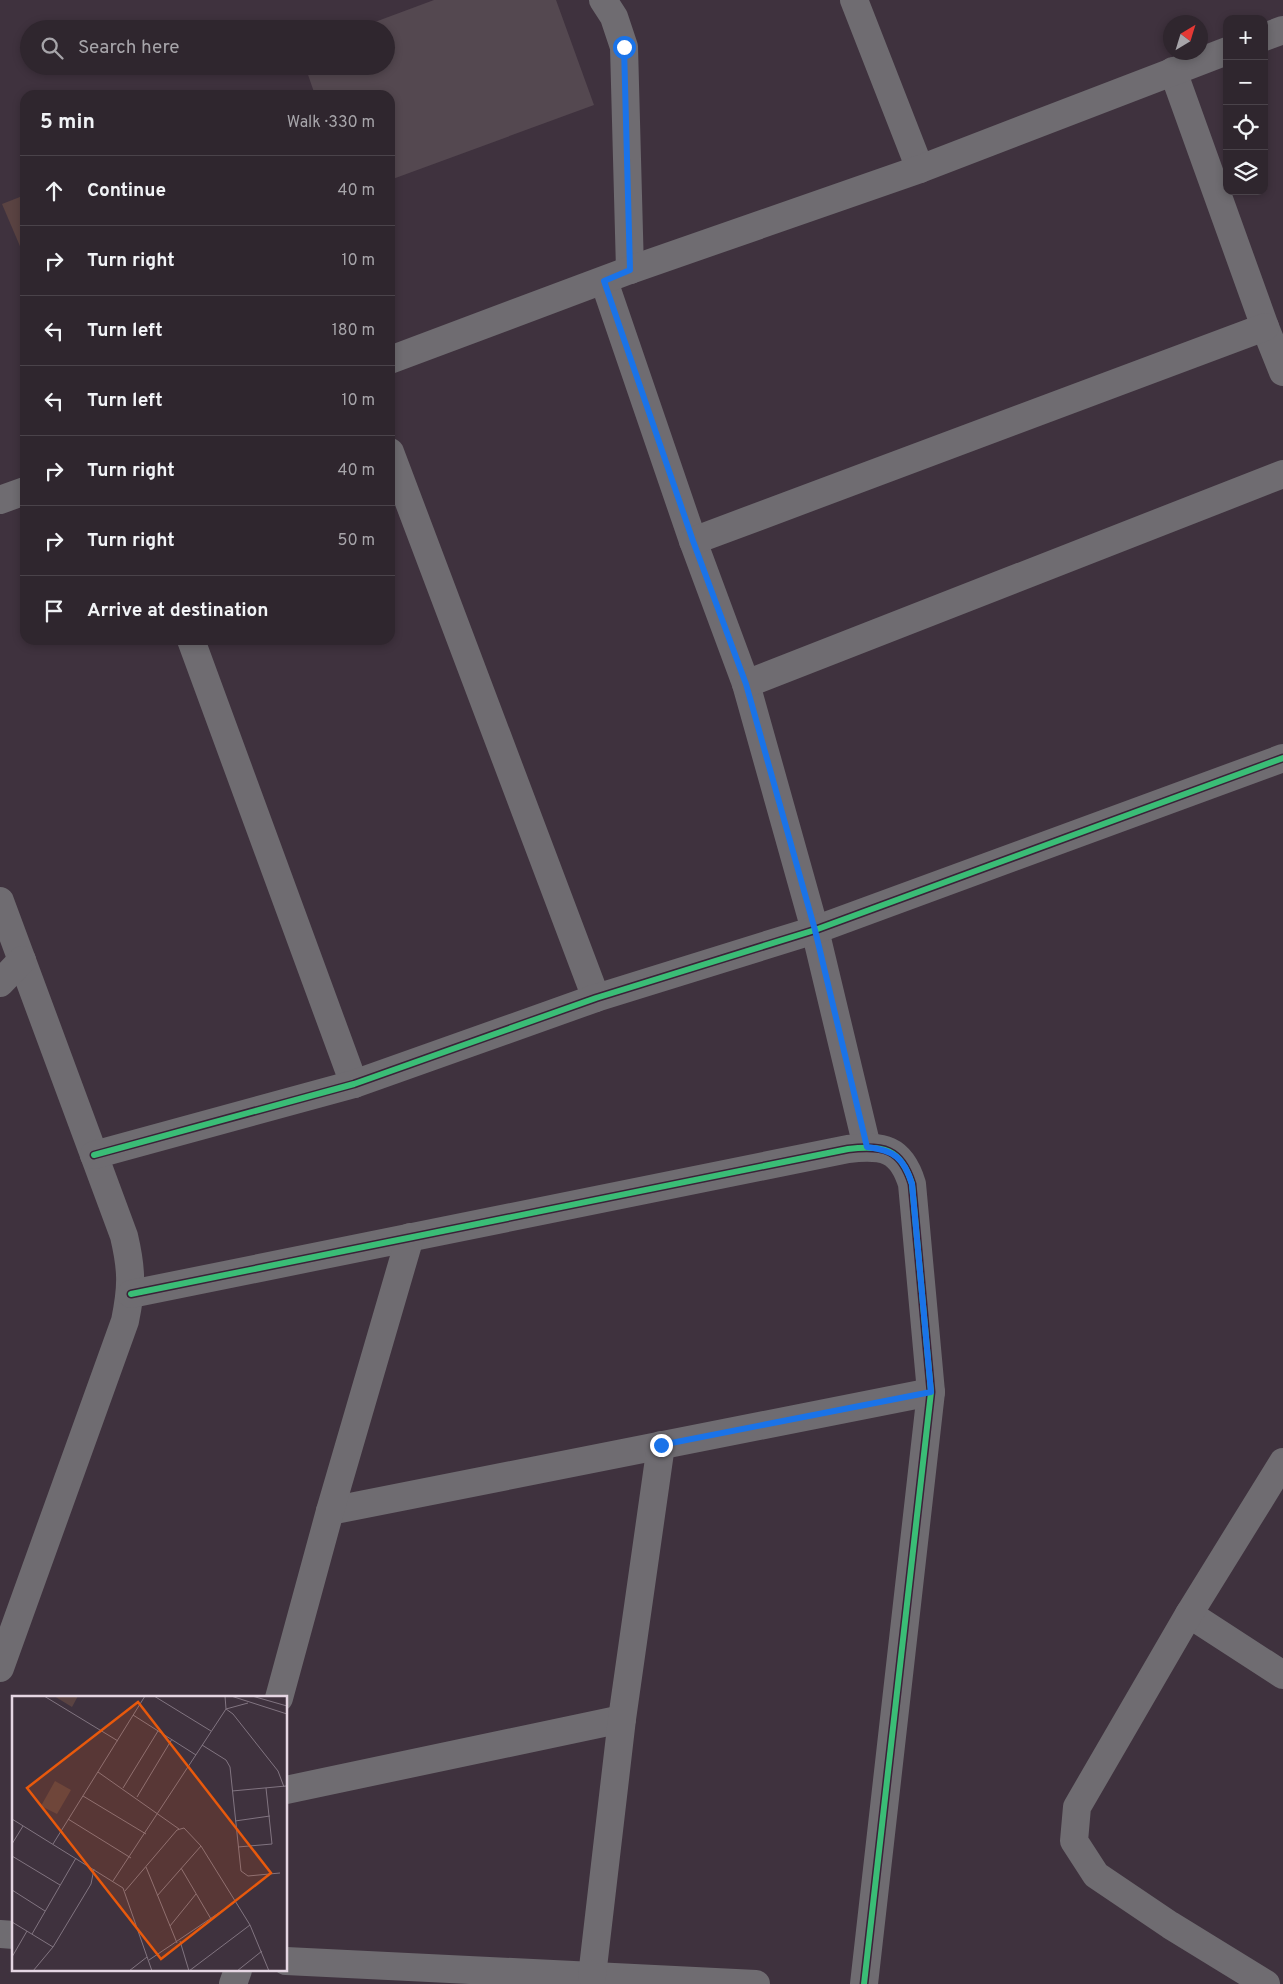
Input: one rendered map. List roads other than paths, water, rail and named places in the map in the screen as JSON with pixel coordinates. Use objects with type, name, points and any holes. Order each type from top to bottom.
[{"type":"street","points":[[603,0],[614,16],[624,47],[630,270]]},
{"type":"street","points":[[854,0],[920,169]]},
{"type":"street","points":[[1268,36],[1283,30]]},
{"type":"street","points":[[395,358],[630,270],[920,169],[1223,52]]},
{"type":"street","points":[[1173,71],[1283,372]]},
{"type":"street","points":[[604,281],[693,541],[746,684],[815,930],[867,1147]]},
{"type":"street","points":[[693,541],[1265,327]]},
{"type":"street","points":[[395,465],[596,998]]},
{"type":"street","points":[[746,684],[1283,474]]},
{"type":"street","points":[[0,500],[20,493]]},
{"type":"street","points":[[193,645],[354,1084]]},
{"type":"street","points":[[94,1155],[354,1084],[596,998],[815,930],[1283,758]]},
{"type":"street","points":[[0,901],[124,1236],[130,1263],[131,1294],[126,1321],[0,1668]]},
{"type":"street","points":[[0,983],[22,960]]},
{"type":"street","points":[[131,1294],[848,1149],[867,1147],[884,1149],[897,1157],[907,1168],[912,1184],[931,1392],[864,1984]]},
{"type":"street","points":[[280,1696],[330,1511],[410,1237]]},
{"type":"street","points":[[330,1511],[931,1392]]},
{"type":"street","points":[[592,1976],[622,1719],[661,1445]]},
{"type":"street","points":[[1266,1984],[1170,1925],[1096,1875],[1074,1841],[1077,1807],[1189,1614],[1283,1462]]},
{"type":"street","points":[[1189,1614],[1283,1675]]},
{"type":"street","points":[[288,1790],[622,1719]]},
{"type":"street","points":[[288,1961],[756,1984]]},
{"type":"street","points":[[233,1984],[237,1972]]}]
